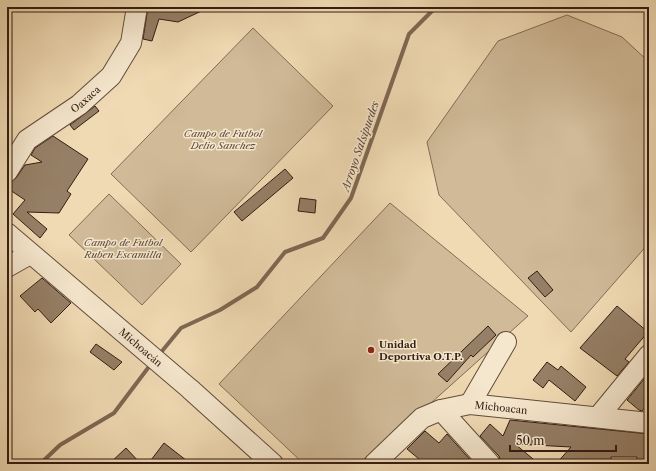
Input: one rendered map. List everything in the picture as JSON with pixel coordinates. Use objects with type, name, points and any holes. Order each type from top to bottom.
[{"type":"street","name":"Oaxaca","points":[[7,172],[27,140],[79,105],[112,76],[131,43],[137,7]]},
{"type":"street","name":"Michoacán","points":[[7,233],[190,389],[272,464]]},
{"type":"street","points":[[7,267],[30,254]]},
{"type":"street","points":[[470,404],[506,342]]},
{"type":"street","points":[[598,417],[649,356]]},
{"type":"street","name":"Michoacan","points":[[374,464],[422,418],[441,410],[470,404],[649,423]]},
{"type":"street","points":[[441,410],[490,464]]},
{"type":"green space","points":[[567,15],[622,37],[649,62],[649,243],[571,332],[439,195],[427,142],[498,41]]},
{"type":"green space","name":"Campo de Futbol Delio Sanchez","points":[[253,28],[333,106],[191,252],[111,174]]},
{"type":"green space","name":"Campo de Futbol Ruben Escamilla","points":[[109,194],[181,264],[142,305],[69,235]]},
{"type":"green space","name":"Unidad Deportiva O.T.P.","points":[[390,203],[528,316],[363,464],[304,464],[219,384]]},
{"type":"building","points":[[148,7],[210,7],[178,22],[159,19],[152,41],[143,39]]},
{"type":"building","points":[[95,106],[99,111],[74,130],[70,125]]},
{"type":"building","points":[[53,136],[88,159],[67,191],[71,194],[59,213],[27,212],[47,229],[40,238],[13,214],[25,200],[7,188],[7,183],[16,178],[25,165],[42,162],[31,155],[35,148]]},
{"type":"building","points":[[285,169],[293,178],[242,221],[234,212]]},
{"type":"building","points":[[300,198],[316,200],[315,213],[298,211]]},
{"type":"building","points":[[537,271],[553,290],[545,297],[528,278]]},
{"type":"building","points":[[42,278],[71,303],[51,323],[38,309],[35,312],[20,296]]},
{"type":"building","points":[[617,306],[648,332],[625,359],[629,362],[617,376],[580,348]]},
{"type":"building","points":[[488,326],[496,335],[473,357],[471,355],[447,382],[438,374]]},
{"type":"building","points":[[96,344],[122,362],[114,370],[90,352]]},
{"type":"building","points":[[547,362],[558,370],[561,366],[586,387],[575,401],[549,380],[543,388],[533,380]]},
{"type":"building","points":[[649,373],[649,402],[642,411],[627,400]]},
{"type":"building","points":[[510,420],[649,434],[649,464],[636,464],[637,457],[611,457],[611,464],[556,464],[571,447],[515,444],[539,464],[501,464],[499,456],[480,436],[490,424],[503,436]]},
{"type":"building","points":[[425,431],[439,443],[447,434],[474,464],[425,464],[407,449]]},
{"type":"building","points":[[164,443],[191,464],[148,464]]},
{"type":"building","points":[[126,448],[141,464],[109,464]]},
{"type":"waterway","name":"Arroyo Salsipuedes","points":[[158,356],[181,328],[220,310],[257,287],[285,252],[323,238],[351,198],[409,34],[436,7]]},
{"type":"waterway","name":"Arroyo Salsipuedes","points":[[40,464],[60,445],[114,413],[151,364]]},
{"type":"place","name":"Unidad Deportiva O.T.P.","points":[[371,350]]}]
